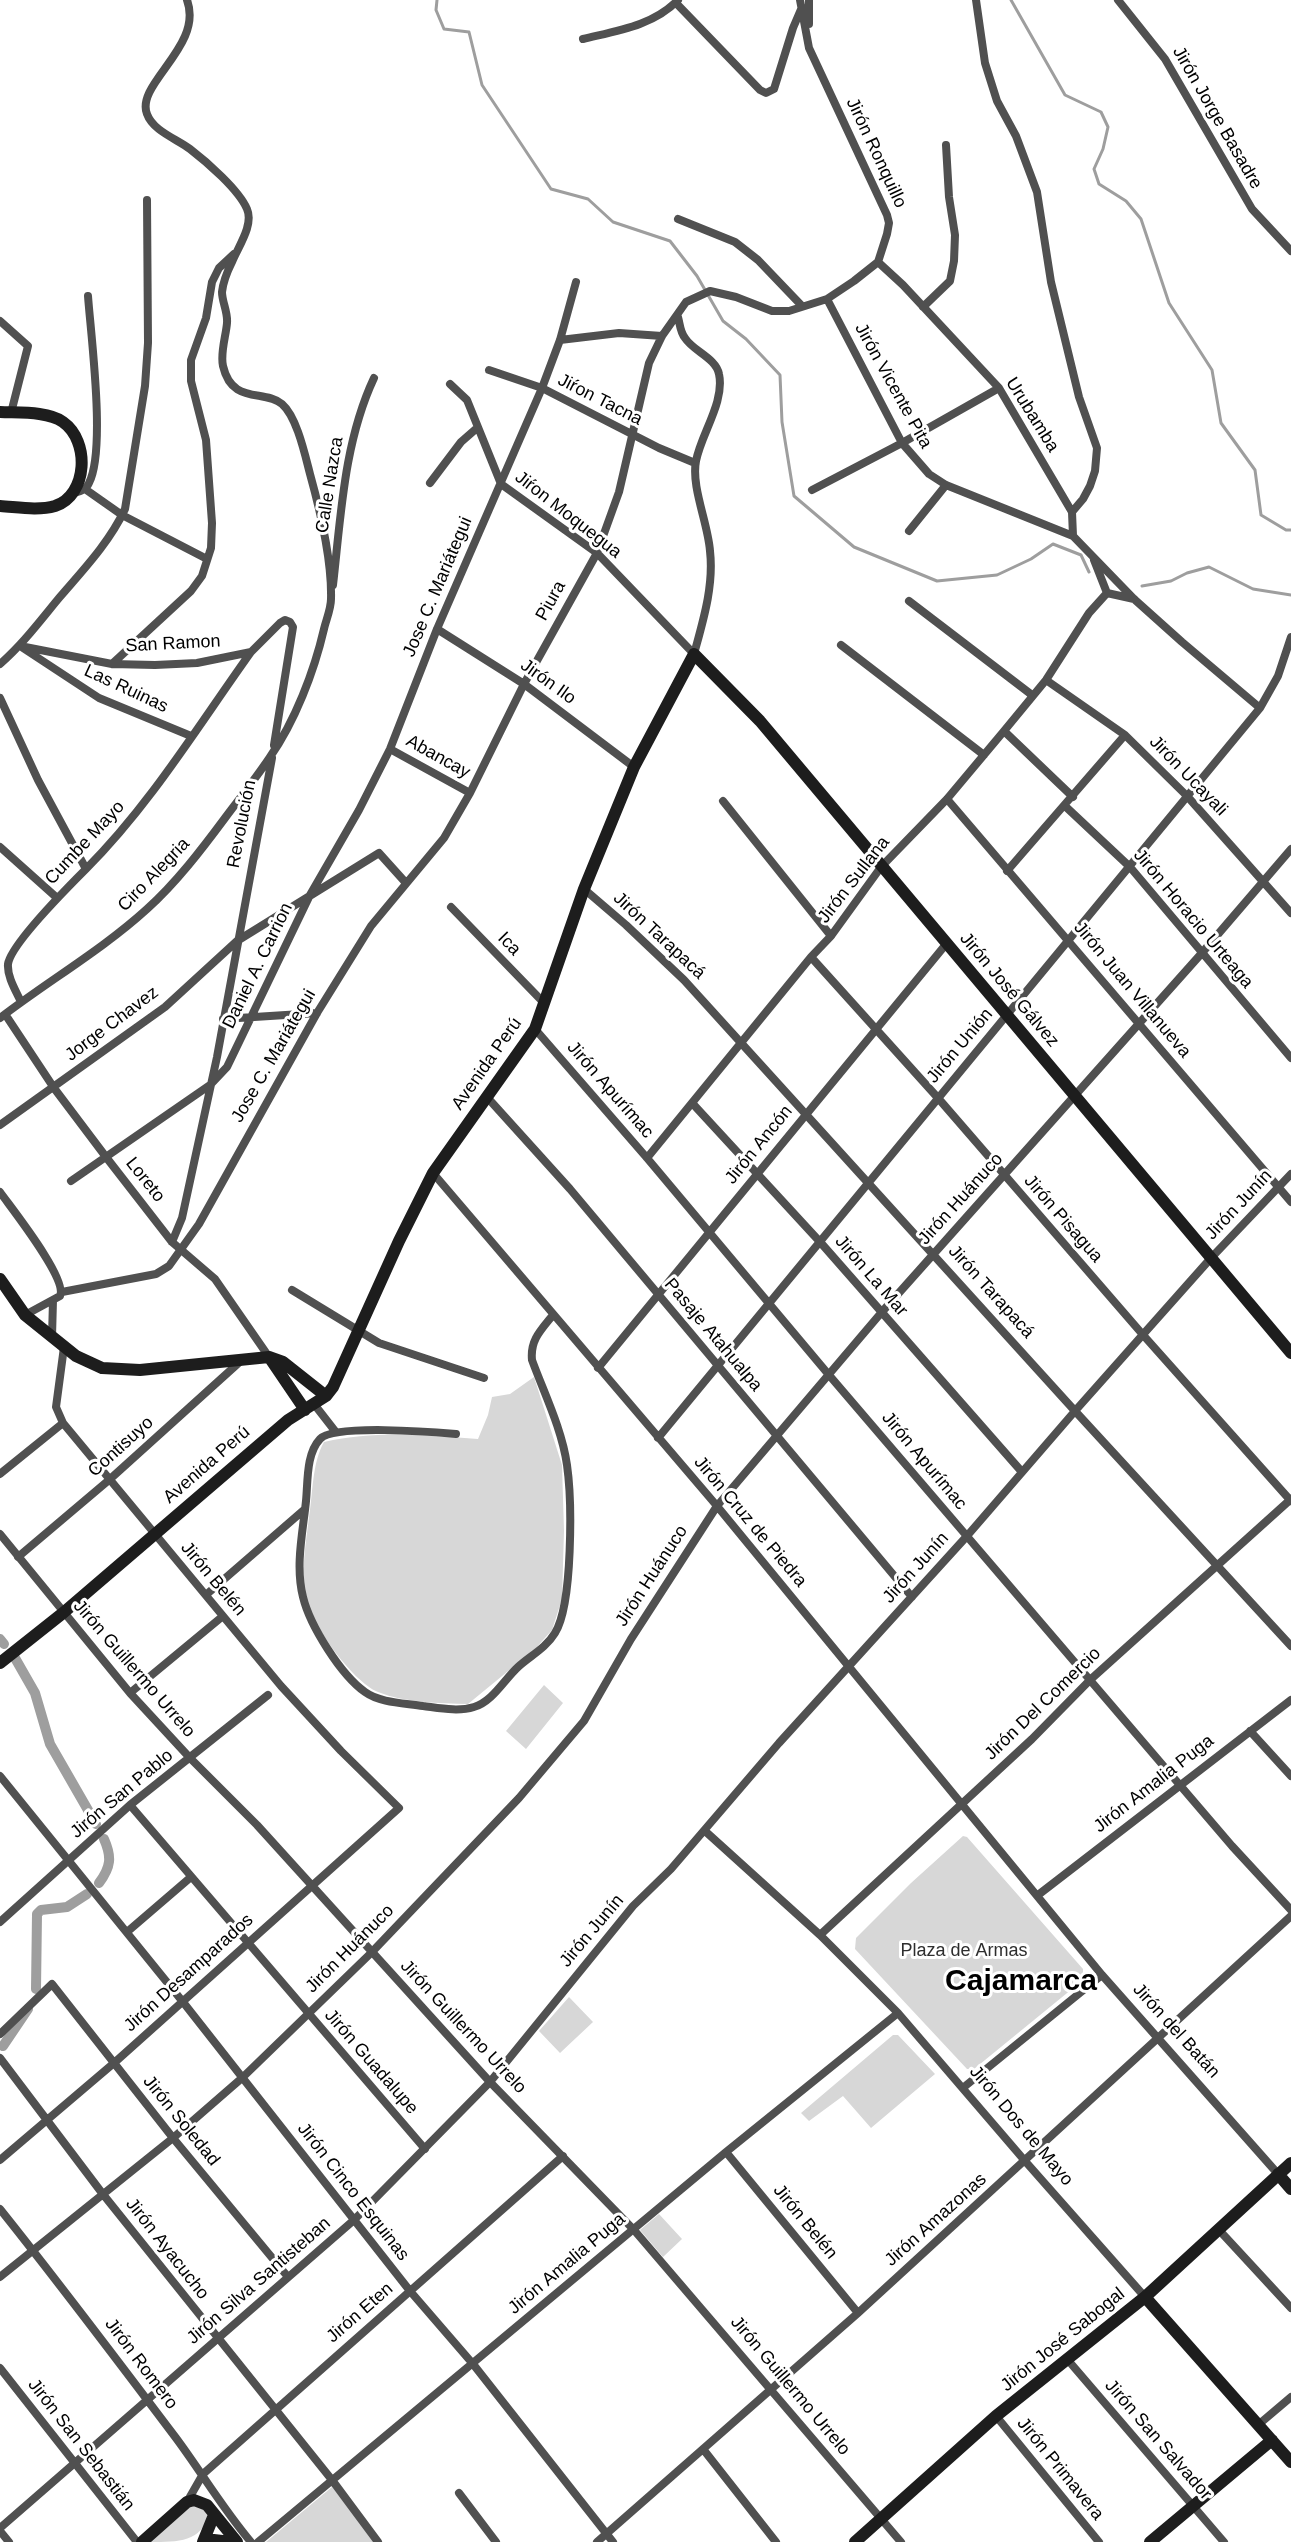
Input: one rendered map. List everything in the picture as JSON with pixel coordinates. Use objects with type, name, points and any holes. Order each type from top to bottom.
[{"type":"street","points":[[187,0],[190,17],[183,44],[154,85],[146,100],[146,109],[155,125],[208,165],[238,196],[248,210],[248,224],[222,289],[227,320],[222,363],[227,378],[236,389],[258,397],[277,400],[286,407],[300,441],[317,498],[325,543],[331,600],[318,655],[304,692],[272,754]]},
{"type":"street","points":[[976,0],[985,63],[997,101],[1016,136],[1038,192],[1051,282],[1079,397],[1097,448],[1095,471],[1090,486],[1072,512]]},
{"type":"street","name":"Jirón Jorge Basadre","points":[[1118,0],[1166,59],[1252,209],[1291,251]]},
{"type":"street","points":[[582,39],[631,28],[660,15],[677,2],[760,90],[766,93],[774,89],[793,28],[804,2]]},
{"type":"street","name":"Jirón Ronquillo","points":[[804,2],[809,48],[890,224],[878,262]]},
{"type":"street","points":[[923,307],[950,281],[954,261],[955,235],[949,197],[946,145]]},
{"type":"street","points":[[0,664],[20,646],[100,549],[116,528],[122,515],[132,473],[145,386],[148,343],[147,200]]},
{"type":"street","points":[[678,219],[735,242],[758,260],[802,306]]},
{"type":"street","points":[[112,664],[191,591],[202,576],[207,560],[212,536],[210,475],[204,426],[191,381],[191,360],[206,318],[212,282],[219,268],[236,252]]},
{"type":"street","points":[[678,317],[686,302],[706,292],[736,297],[772,311],[789,311],[827,299],[878,262]]},
{"type":"street","name":"Urubamba","points":[[878,262],[999,388],[1072,512],[1073,536]]},
{"type":"street","name":"Jose C. Mariátegui","points":[[310,895],[359,810],[390,748],[437,629],[542,388],[560,340],[576,282]]},
{"type":"street","points":[[0,506],[44,508],[57,506],[80,491],[92,475],[96,425],[88,296]]},
{"type":"street","name":"Jirón Vicente Pita","points":[[827,299],[902,443],[929,474],[946,485],[1073,536]]},
{"type":"street","name":"Piura","points":[[406,883],[444,838],[470,793],[524,684],[597,553],[619,492],[649,363],[662,336],[678,317]]},
{"type":"street","name":"Avenida Perú","points":[[0,1663],[63,1613],[288,1420],[326,1396],[333,1387],[433,1173],[535,1029],[584,890],[634,767],[694,654],[706,609],[711,553],[707,526],[695,480],[695,463],[719,393],[720,380],[719,370],[686,340],[678,317]]},
{"type":"street","points":[[0,321],[28,346],[6,412],[53,418],[63,422],[78,442],[81,457],[80,491]]},
{"type":"street","points":[[560,340],[619,333],[662,336]]},
{"type":"street","name":"Jiŕon Tacna","points":[[489,370],[542,388],[633,435],[695,463]]},
{"type":"street","name":"Calle Nazca","points":[[331,600],[345,475],[365,397],[374,378]]},
{"type":"street","name":"Jiŕon Moquegua","points":[[450,384],[467,400],[501,484],[597,553],[694,654]]},
{"type":"street","points":[[812,490],[902,443],[999,388]]},
{"type":"street","points":[[430,483],[461,441],[477,428]]},
{"type":"street","points":[[909,531],[946,485]]},
{"type":"street","points":[[80,491],[207,560]]},
{"type":"street","points":[[1073,536],[1134,599],[1260,708]]},
{"type":"street","points":[[1092,556],[1107,593],[1134,599]]},
{"type":"street","name":"Jirón Sullana","points":[[647,1158],[811,957],[831,936],[881,867],[947,798],[1046,680],[1089,613],[1107,593]]},
{"type":"street","points":[[909,600],[1032,695]]},
{"type":"street","name":"Revolución","points":[[210,1085],[272,754],[293,627],[290,622],[285,620],[280,623],[251,652]]},
{"type":"street","name":"Jirón Ilo","points":[[437,629],[524,684],[634,767]]},
{"type":"street","name":"Jirón Unión","points":[[658,1438],[1260,708],[1278,676],[1291,637]]},
{"type":"street","points":[[841,645],[984,755]]},
{"type":"street","name":"San Ramon","points":[[20,646],[112,664],[197,663],[251,652]]},
{"type":"street","name":"Las Ruinas","points":[[20,646],[99,698],[191,736]]},
{"type":"street","name":"Cumbe Mayo","points":[[21,1002],[10,977],[8,963],[14,951],[56,897],[131,822],[251,652]]},
{"type":"street","name":"Jirón José Gálvez","points":[[694,654],[760,721],[1291,1353]]},
{"type":"street","name":"Jirón Ucayali","points":[[1046,680],[1125,735],[1187,795],[1291,913]]},
{"type":"street","points":[[0,698],[38,780],[86,869]]},
{"type":"street","points":[[1004,731],[1073,797]]},
{"type":"street","points":[[1007,871],[1125,735]]},
{"type":"street","name":"Abancay","points":[[390,748],[470,793]]},
{"type":"street","name":"Ciro Alegria","points":[[2,1016],[104,944],[149,908],[204,847],[272,754]]},
{"type":"street","name":"Jirón Juan Villanueva","points":[[947,798],[1291,1202]]},
{"type":"street","points":[[723,801],[831,936]]},
{"type":"street","name":"Jirón Horacio Urteaga","points":[[1065,806],[1130,867],[1291,1058]]},
{"type":"street","points":[[0,847],[56,897]]},
{"type":"street","name":"Jirón Huánuco","points":[[0,2277],[173,2138],[242,2078],[371,1953],[519,1798],[584,1721],[632,1639],[717,1506],[881,1313],[1201,954],[1291,849]]},
{"type":"street","name":"Jorge Chavez","points":[[0,1125],[165,1007],[237,941],[378,853],[406,883]]},
{"type":"street","name":"Jose C. Mariátegui","points":[[62,1292],[156,1274],[169,1266],[199,1224],[317,1013],[371,926],[406,883]]},
{"type":"street","name":"Jirón Tarapacá","points":[[584,890],[626,925],[684,980],[1291,1646]]},
{"type":"street","name":"Daniel A. Carrion","points":[[210,1085],[227,1067],[310,895]]},
{"type":"street","name":"Ica","points":[[451,907],[544,1003]]},
{"type":"street","name":"Jirón Ancón","points":[[598,1368],[947,944]]},
{"type":"street","name":"Jirón Pisagua","points":[[811,957],[1291,1500]]},
{"type":"street","points":[[223,1019],[252,1019],[317,1013]]},
{"type":"street","name":"Loreto","points":[[2,1016],[172,1242],[214,1279],[269,1357]]},
{"type":"street","name":"Jirón Apurímac","points":[[535,1029],[1232,1846],[1291,1910]]},
{"type":"street","points":[[71,1181],[210,1085]]},
{"type":"street","points":[[172,1242],[182,1218],[210,1085]]},
{"type":"street","name":"Pasaje Atahualpa","points":[[486,1096],[570,1189],[912,1597]]},
{"type":"street","name":"Jirón La Mar","points":[[693,1104],[821,1243],[1022,1472]]},
{"type":"street","name":"Jirón Cruz de Piedra","points":[[433,1173],[717,1506],[1038,1895]]},
{"type":"street","name":"Jirón Junín","points":[[567,1986],[633,1906],[705,1831],[1211,1258],[1291,1174]]},
{"type":"street","points":[[0,1192],[48,1259],[62,1292],[53,1300],[25,1315]]},
{"type":"street","points":[[0,1279],[25,1315],[82,1360],[102,1368],[140,1370],[269,1357],[283,1362],[326,1396]]},
{"type":"street","points":[[292,1290],[358,1331],[400,1351],[484,1378]]},
{"type":"street","points":[[52,1337],[53,1300]]},
{"type":"street","points":[[456,1434],[420,1430],[336,1431],[320,1437],[310,1454],[300,1570],[303,1597],[313,1624],[347,1676],[366,1693],[445,1709],[474,1707],[492,1695],[510,1674],[541,1649],[556,1632],[565,1600],[570,1538],[567,1465],[532,1360],[531,1350],[533,1340],[553,1315]]},
{"type":"street","name":"Jirón Belén","points":[[64,1347],[56,1407],[63,1423],[223,1616],[340,1751],[399,1808]]},
{"type":"street","points":[[269,1357],[309,1407],[336,1431]]},
{"type":"street","name":"Contisuyo","points":[[18,1557],[109,1480],[243,1359]]},
{"type":"street","points":[[0,1474],[63,1423]]},
{"type":"street","name":"Jirón Del Comercio","points":[[820,1935],[962,1804],[1090,1680],[1216,1564],[1291,1500]]},
{"type":"street","points":[[207,1594],[305,1509]]},
{"type":"street","name":"Jirón Guillermo Urrelo","points":[[0,1534],[130,1693],[256,1825],[490,2082],[634,2230],[901,2542]]},
{"type":"street","points":[[130,1693],[223,1616]]},
{"type":"street","name":"Jirón San Pablo","points":[[0,1922],[130,1805],[268,1695]]},
{"type":"street","name":"Jirón Amalia Puga","points":[[1038,1895],[1291,1700]]},
{"type":"street","points":[[1250,1731],[1291,1776]]},
{"type":"street","name":"Jirón Cinco Esquinas","points":[[0,1776],[183,2002],[410,2291],[472,2364],[607,2538],[613,2542]]},
{"type":"street","name":"Jirón Guadalupe","points":[[130,1805],[249,1942],[308,2015],[425,2148]]},
{"type":"street","name":"Jirón Desamparados","points":[[0,2160],[114,2063],[399,1808]]},
{"type":"street","name":"Jirón Dos de Mayo","points":[[705,1831],[820,1935],[898,2013],[964,2087],[1025,2161],[1291,2462]]},
{"type":"street","points":[[127,1932],[191,1877]]},
{"type":"street","name":"Jirón del Batán","points":[[1038,1895],[1102,1975],[1291,2189]]},
{"type":"street","name":"Jirón Amazonas","points":[[597,2542],[607,2538],[703,2449],[858,2313],[1291,1916]]},
{"type":"street","points":[[964,2087],[1102,1975]]},
{"type":"street","name":"Jirón Soledad","points":[[0,2034],[52,1984],[173,2138],[288,2277]]},
{"type":"street","name":"Jirón Silva Santisteban","points":[[0,2529],[146,2398],[218,2339],[354,2220],[490,2082],[567,1986]]},
{"type":"street","name":"Jirón Amalia Puga","points":[[258,2542],[726,2152],[898,2013]]},
{"type":"street","name":"Jirón Ayacucho","points":[[0,2058],[102,2193],[332,2480],[378,2542]]},
{"type":"street","name":"Jirón Belén","points":[[726,2152],[858,2313]]},
{"type":"street","name":"Jirón Eten","points":[[187,2502],[203,2474],[563,2156]]},
{"type":"street","name":"Jirón José Sabogal","points":[[855,2542],[996,2416],[1145,2297],[1291,2163]]},
{"type":"street","name":"Jirón Romero","points":[[0,2208],[146,2398],[203,2474],[216,2498],[251,2542]]},
{"type":"street","points":[[1220,2229],[1291,2308]]},
{"type":"street","name":"Jirón San Salvador","points":[[1067,2359],[1224,2542]]},
{"type":"street","name":"Jirón San Sebastián","points":[[0,2368],[137,2542]]},
{"type":"street","points":[[1258,2425],[1291,2397]]},
{"type":"street","name":"Jirón Primavera","points":[[996,2416],[1099,2542]]},
{"type":"street","points":[[1150,2542],[1272,2440]]},
{"type":"street","points":[[703,2449],[776,2542]]},
{"type":"street","points":[[459,2493],[496,2542]]},
{"type":"street","points":[[216,2498],[214,2515],[204,2541],[231,2542]]},
{"type":"street","points":[[142,2542],[187,2502],[199,2501],[237,2542]]},
{"type":"street","points":[[0,2529],[9,2542]]},
{"type":"green space","points":[[534,1377],[562,1465],[564,1531],[562,1599],[552,1630],[535,1649],[468,1704],[411,1700],[378,1692],[356,1676],[334,1650],[315,1620],[305,1595],[304,1556],[320,1450],[324,1442],[362,1436],[420,1435],[478,1439],[488,1415],[492,1397],[510,1394]]},
{"type":"green space","points":[[544,1685],[563,1703],[526,1749],[506,1731]]},
{"type":"green space","name":"Plaza de Armas","points":[[963,1836],[967,1837],[1083,1969],[1083,1980],[974,2069],[967,2069],[855,1949],[856,1938],[911,1883]]},
{"type":"green space","points":[[569,1997],[593,2022],[560,2053],[539,2031]]},
{"type":"green space","points":[[893,2035],[898,2035],[935,2074],[871,2128],[843,2096],[809,2121],[801,2113]]},
{"type":"green space","points":[[659,2214],[682,2239],[663,2257],[640,2230]]},
{"type":"green space","points":[[332,2487],[376,2542],[266,2542]]},
{"type":"green space","points":[[191,2504],[203,2506],[209,2514],[200,2530],[179,2541],[150,2542]]},
{"type":"waterway","points":[[437,0],[436,10],[444,29],[469,32],[482,85],[551,189],[588,199],[613,222],[670,241],[697,276],[723,321],[746,339],[780,375],[782,422],[794,496],[854,547],[937,581],[997,575],[1031,559],[1053,544],[1081,555],[1089,572]]},
{"type":"waterway","points":[[1011,0],[1065,95],[1101,112],[1108,127],[1103,149],[1094,169],[1099,184],[1126,201],[1141,219],[1169,303],[1212,370],[1221,423],[1255,470],[1261,515],[1286,530],[1291,530]]},
{"type":"waterway","points":[[1142,586],[1171,581],[1187,573],[1209,567],[1253,589],[1291,595]]},
{"type":"waterway","points":[[0,1639],[4,1644]]},
{"type":"waterway","points":[[15,1658],[35,1693],[50,1744],[96,1824]]},
{"type":"waterway","points":[[99,1883],[109,1862],[104,1839]]},
{"type":"waterway","points":[[36,1989],[37,1914],[41,1910],[67,1907],[87,1894]]},
{"type":"waterway","points":[[3,2046],[28,2009]]},
{"type":"district","name":"Cajamarca","points":[[1021,1982]]}]
